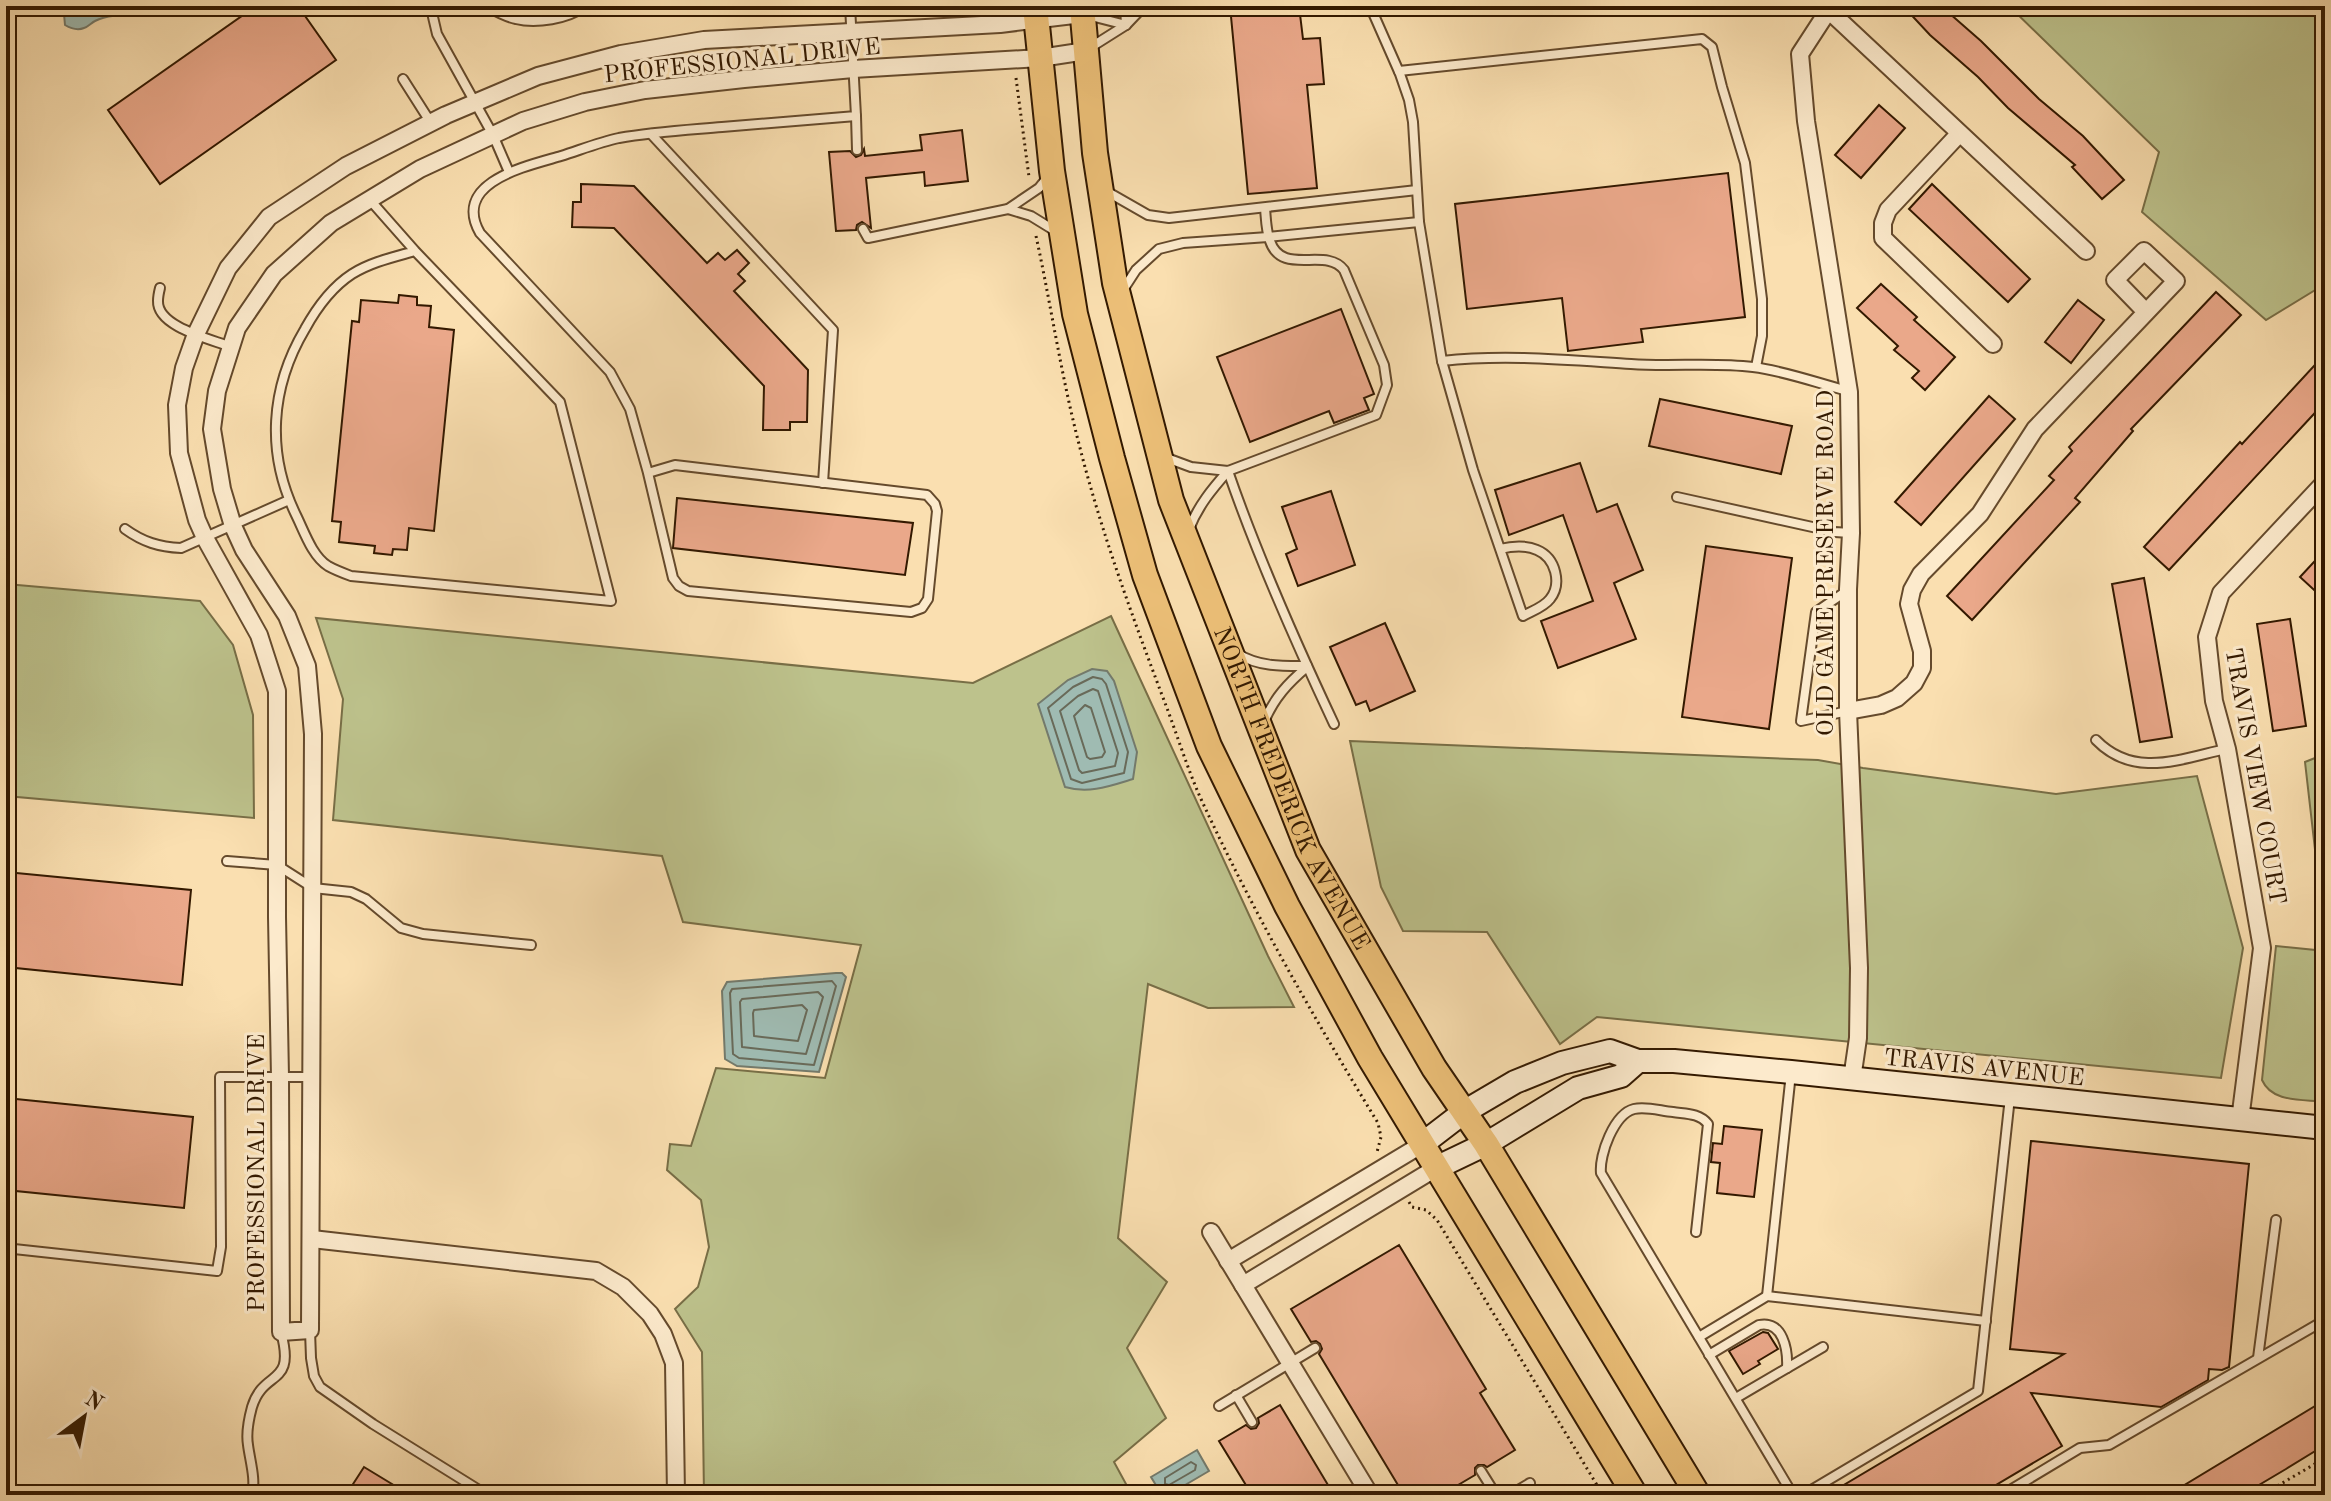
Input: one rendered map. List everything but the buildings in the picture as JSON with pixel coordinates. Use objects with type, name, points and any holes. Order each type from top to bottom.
[{"type":"main road","name":"NORTH FREDERICK AVENUE","points":[[1082,10],[1095,153],[1119,297],[1171,500],[1308,850],[1434,1068],[1486,1144],[1701,1493]]},
{"type":"main road","name":"NORTH FREDERICK AVENUE","points":[[1035,13],[1052,171],[1075,314],[1136,546],[1209,746],[1287,906],[1370,1058],[1635,1495]]},
{"type":"street","points":[[1826,8],[2086,251]]},
{"type":"street","name":"OLD GAME PRESERVE ROAD","points":[[1826,8],[1800,54],[1806,121],[1849,392],[1851,533],[1848,711],[1859,968],[1858,1038],[1852,1079]]},
{"type":"street","name":"PROFESSIONAL DRIVE","points":[[1082,10],[1035,13],[1000,24],[704,40],[621,54],[538,76],[473,103],[346,166],[269,217],[228,268],[196,334],[184,368],[177,405],[179,453],[197,520],[259,635],[277,691],[281,1332],[310,1330],[313,734],[307,666],[287,616],[244,550],[222,489],[212,429],[217,391],[237,328],[274,274],[331,223],[420,169],[523,121],[585,102],[645,90],[853,69],[1040,58],[1086,51]]},
{"type":"street","points":[[1959,134],[1888,210],[1883,223],[1883,238],[1993,344]]},
{"type":"street","points":[[1848,711],[1881,705],[1897,698],[1914,683],[1922,668],[1922,651],[1909,604],[1912,590],[1921,574],[1980,514],[2035,429],[2146,312]]},
{"type":"street","name":"TRAVIS VIEW COURT","points":[[2240,1120],[2262,948],[2227,749],[2214,701],[2207,637],[2221,593],[2325,482]]},
{"type":"street","name":"TRAVIS AVENUE","points":[[1421,1145],[1464,1112],[1515,1082],[1562,1063],[1610,1051],[1638,1061],[1674,1061],[1791,1072],[2325,1128]]},
{"type":"street","points":[[1243,1285],[1436,1168],[1486,1144],[1578,1088],[1621,1076],[1638,1061]]},
{"type":"street","points":[[1228,1261],[1421,1145]]},
{"type":"street","points":[[1211,1232],[1370,1495]]},
{"type":"street","points":[[312,1239],[596,1271],[623,1287],[657,1324],[674,1363],[676,1495]]},
{"type":"lane","points":[[436,6],[433,17],[437,34],[493,135],[509,172]]},
{"type":"lane","points":[[486,6],[517,20],[535,21],[555,18],[585,6]]},
{"type":"lane","points":[[850,6],[857,150]]},
{"type":"lane","points":[[1125,6],[1126,25]]},
{"type":"lane","points":[[1086,51],[1126,25],[1144,6]]},
{"type":"lane","points":[[1370,6],[1409,100],[1419,222],[1442,361],[1473,470],[1500,549],[1523,616],[1548,602],[1554,593],[1556,574],[1546,556],[1537,550],[1514,546],[1500,549]]},
{"type":"lane","points":[[1082,10],[1126,25]]},
{"type":"lane","points":[[1399,71],[1702,39],[1712,47],[1745,163],[1762,299],[1762,336],[1756,367]]},
{"type":"lane","points":[[403,79],[431,123]]},
{"type":"lane","points":[[648,473],[675,465],[927,495],[937,511],[928,599],[922,608],[911,612],[700,594],[679,586],[673,578],[630,409],[610,372],[488,243],[474,222],[476,199],[486,186],[509,172],[618,138],[856,116]]},
{"type":"lane","points":[[651,134],[833,330],[823,483]]},
{"type":"lane","points":[[863,229],[868,238],[1008,209],[1039,188],[1052,171]]},
{"type":"lane","points":[[1100,187],[1148,215],[1169,218],[1417,190]]},
{"type":"lane","points":[[369,200],[560,402],[611,601],[351,576],[326,565],[311,546],[279,471],[276,407],[283,373],[318,307],[351,275],[386,259],[415,251]]},
{"type":"lane","points":[[1159,454],[1183,465],[1228,471],[1376,415],[1387,385],[1384,365],[1344,270],[1339,263],[1296,262],[1279,255],[1268,237],[1265,208]]},
{"type":"lane","points":[[1008,209],[1031,216],[1063,236]]},
{"type":"lane","points":[[1119,297],[1136,270],[1159,249],[1183,243],[1419,222]]},
{"type":"lane","points":[[160,288],[157,303],[162,315],[176,326],[231,347]]},
{"type":"lane","points":[[1442,361],[1525,356],[1645,365],[1702,363],[1756,367],[1849,392]]},
{"type":"lane","points":[[1186,537],[1197,510],[1228,471]]},
{"type":"lane","points":[[1228,471],[1247,525],[1334,724]]},
{"type":"lane","points":[[1677,497],[1851,533]]},
{"type":"lane","points":[[125,529],[139,539],[162,547],[181,548],[289,500]]},
{"type":"lane","points":[[1848,589],[1816,612],[1801,721],[1848,711]]},
{"type":"lane","points":[[1229,647],[1256,662],[1274,666],[1307,666]]},
{"type":"lane","points":[[1261,730],[1270,708],[1286,685],[1307,666]]},
{"type":"lane","points":[[2096,740],[2121,757],[2152,765],[2227,749]]},
{"type":"lane","points":[[227,861],[277,865],[313,888],[351,892],[366,899],[401,928],[423,934],[531,945]]},
{"type":"lane","points":[[1767,1296],[1791,1072]]},
{"type":"lane","points":[[14,1249],[217,1271],[221,1247],[220,1077],[313,1077]]},
{"type":"lane","points":[[1803,1495],[1978,1391],[2010,1096]]},
{"type":"lane","points":[[1696,1232],[1708,1129],[1705,1120],[1697,1115],[1643,1108],[1630,1111],[1614,1126],[1600,1169],[1603,1178],[1793,1495]]},
{"type":"lane","points":[[2258,1358],[2276,1220]]},
{"type":"lane","points":[[1699,1337],[1767,1296],[1986,1321]]},
{"type":"lane","points":[[2002,1495],[2080,1448],[2109,1445],[2325,1320]]},
{"type":"lane","points":[[1709,1355],[1759,1325],[1768,1324],[1776,1329],[1786,1346],[1787,1368]]},
{"type":"lane","points":[[310,1330],[312,1367],[320,1387],[487,1495]]},
{"type":"lane","points":[[252,1495],[253,1477],[247,1441],[251,1411],[255,1398],[264,1386],[283,1369],[285,1348],[281,1332]]},
{"type":"lane","points":[[1736,1398],[1823,1347]]},
{"type":"lane","points":[[1219,1406],[1315,1348]]},
{"type":"lane","points":[[1236,1395],[1252,1422]]},
{"type":"lane","points":[[1481,1471],[1496,1495]]},
{"type":"lane","points":[[1510,1495],[1530,1483]]},
{"type":"path","points":[[2262,1495],[2325,1458]]},
{"type":"green space","points":[[2009,6],[2325,6],[2325,284],[2266,320],[2142,212],[2159,152]]},
{"type":"green space","points":[[6,584],[200,601],[233,645],[253,715],[254,818],[6,796]]},
{"type":"green space","points":[[1111,616],[1294,1007],[1208,1008],[1148,984],[1118,1238],[1167,1282],[1127,1348],[1166,1418],[1114,1462],[1132,1495],[704,1495],[702,1352],[675,1309],[698,1287],[709,1247],[701,1200],[667,1170],[670,1144],[691,1146],[716,1068],[825,1078],[861,945],[683,922],[662,856],[333,820],[343,699],[316,618],[973,683]]},
{"type":"green space","points":[[1350,741],[1818,760],[2056,794],[2197,776],[2243,948],[2221,1078],[1597,1017],[1560,1044],[1487,932],[1403,931],[1381,887]]},
{"type":"green space","points":[[2325,754],[2325,937],[2305,762]]},
{"type":"green space","points":[[2276,946],[2325,951],[2325,1102],[2281,1096],[2273,1093],[2262,1080]]},
{"type":"water","points":[[70,6],[140,6],[127,13],[101,18],[79,29],[65,25],[64,14]]},
{"type":"water","points":[[1092,669],[1107,671],[1114,681],[1137,752],[1133,779],[1099,788],[1074,789],[1065,787],[1038,704],[1068,680]]},
{"type":"water","points":[[842,973],[846,977],[819,1072],[737,1066],[725,1059],[722,991],[727,982]]},
{"type":"water","points":[[1197,1450],[1209,1471],[1168,1495],[1162,1495],[1151,1477]]}]
